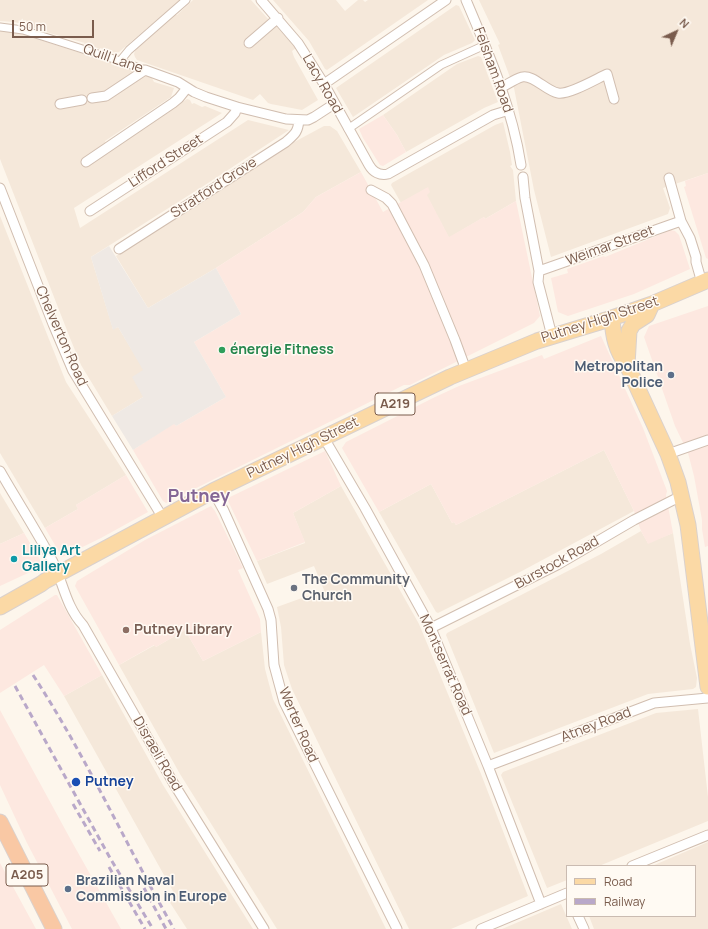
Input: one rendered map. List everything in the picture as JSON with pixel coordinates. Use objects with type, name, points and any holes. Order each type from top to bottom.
[{"type":"highway","name":"A205","points":[[0,822],[54,929]]},
{"type":"main road","name":"Putney High Street","points":[[0,607],[41,584],[45,580],[213,491],[466,370],[552,336],[582,328],[652,304],[705,281]]},
{"type":"main road","points":[[627,365],[629,330],[633,324],[647,316],[652,304]]},
{"type":"main road","points":[[612,318],[616,347],[620,356],[627,365],[668,454],[681,496],[704,611],[708,687]]},
{"type":"street","points":[[120,61],[129,50],[186,0]]},
{"type":"street","name":"Lacy Road","points":[[261,0],[298,43],[324,84],[348,130],[370,167],[377,173],[382,175],[388,174],[493,115],[509,110]]},
{"type":"street","points":[[324,84],[446,0]]},
{"type":"street","name":"Felsham Road","points":[[466,0],[502,87],[518,145],[521,165]]},
{"type":"street","points":[[249,43],[278,18]]},
{"type":"street","name":"Quill Lane","points":[[0,26],[23,30],[120,61],[178,82],[206,97],[237,107],[286,119],[299,120]]},
{"type":"street","points":[[348,130],[441,65],[485,44]]},
{"type":"street","points":[[92,98],[106,96],[145,70]]},
{"type":"street","points":[[502,87],[523,77],[530,78],[544,88],[559,94],[575,90],[606,74],[614,99]]},
{"type":"street","points":[[86,162],[173,103],[188,88]]},
{"type":"street","points":[[60,104],[82,100]]},
{"type":"street","points":[[299,120],[308,120],[334,104]]},
{"type":"street","name":"Lifford Street","points":[[90,211],[227,122],[235,114],[237,107]]},
{"type":"street","name":"Stratford Grove","points":[[119,249],[286,142],[296,133],[299,120]]},
{"type":"street","points":[[523,177],[525,198],[539,271],[538,282],[552,336]]},
{"type":"street","points":[[669,178],[681,220],[690,238],[696,257],[696,262],[705,281]]},
{"type":"street","name":"Chelverton Road","points":[[0,188],[73,371],[163,518]]},
{"type":"street","points":[[372,190],[386,198],[392,204],[442,307],[466,370]]},
{"type":"street","name":"Weimar Street","points":[[539,271],[681,220]]},
{"type":"street","name":"Montserrat Road","points":[[324,438],[365,508],[431,628],[488,766],[541,904]]},
{"type":"street","points":[[668,454],[708,440]]},
{"type":"street","name":"Disraeli Road","points":[[0,471],[53,562],[63,586],[64,594],[71,608],[83,625],[174,784],[264,929]]},
{"type":"street","name":"Werter Road","points":[[213,491],[224,511],[268,609],[271,620],[274,665],[284,702],[397,929]]},
{"type":"street","name":"Burstock Road","points":[[431,628],[550,568],[634,520],[681,496]]},
{"type":"street","name":"Atney Road","points":[[488,766],[653,704],[708,698]]},
{"type":"street","points":[[634,865],[708,835]]},
{"type":"street","points":[[481,929],[566,893]]},
{"type":"street","points":[[578,917],[584,929]]},
{"type":"shaded area","points":[[0,0],[180,0],[116,53],[46,32],[27,25],[26,23],[0,21]]},
{"type":"shaded area","points":[[193,0],[251,0],[269,20],[243,43],[249,49],[275,25],[296,48],[292,51],[294,57],[318,100],[302,110],[271,104],[268,103],[260,94],[253,100],[137,60],[134,54],[136,48],[174,14],[177,15]]},
{"type":"shaded area","points":[[273,0],[336,0],[345,11],[358,0],[363,0],[365,2],[368,0],[428,0],[327,70],[309,41]]},
{"type":"shaded area","points":[[479,0],[708,0],[708,173],[663,188],[670,208],[668,214],[551,257],[534,190],[514,88],[498,45],[500,44]]},
{"type":"shaded area","points":[[456,5],[459,6],[475,40],[472,43],[444,55],[353,117],[336,88]]},
{"type":"shaded area","points":[[0,29],[11,31],[13,33],[18,30],[19,33],[151,76],[154,82],[174,88],[171,97],[105,141],[110,151],[187,99],[190,100],[192,104],[194,103],[202,107],[205,106],[222,113],[74,208],[80,228],[248,120],[289,130],[91,257],[113,329],[118,327],[144,370],[143,397],[112,416],[81,365],[0,159]]},
{"type":"shaded area","points":[[478,56],[481,57],[498,102],[484,108],[406,152],[397,135],[383,115],[457,64]]},
{"type":"shaded area","points":[[383,115],[397,135],[406,152],[383,166],[380,165],[359,129]]},
{"type":"shaded area","points":[[503,122],[510,152],[512,165],[510,166],[513,170],[516,201],[485,219],[484,217],[449,238],[426,195],[428,188],[401,203],[391,185],[392,183],[495,125]]},
{"type":"shaded area","points":[[324,126],[330,126],[337,131],[361,172],[316,197],[303,212],[216,268],[148,308],[116,256],[285,147]]},
{"type":"shaded area","points":[[361,172],[383,212],[428,187],[430,192],[427,195],[449,237],[516,201],[540,316],[534,323],[410,385],[404,385],[166,503],[163,501],[133,450],[174,423],[176,426],[226,397],[194,342],[241,314],[216,268],[303,212],[316,197]]},
{"type":"shaded area","points":[[708,173],[708,259],[706,258],[684,187],[686,186],[685,181]]},
{"type":"shaded area","points":[[0,216],[66,382],[126,475],[76,505],[78,509],[45,528],[0,453]]},
{"type":"shaded area","points":[[671,230],[675,231],[679,235],[690,269],[634,294],[568,316],[558,312],[551,278],[568,273],[567,269],[604,256],[605,257]]},
{"type":"shaded area","points":[[109,246],[148,308],[216,268],[241,314],[194,342],[226,397],[176,426],[174,424],[133,450],[112,416],[143,397],[132,377],[143,370],[118,327],[113,330],[91,257]]},
{"type":"shaded area","points":[[708,306],[708,546],[705,547],[702,520],[688,453],[675,426],[644,337],[649,326]]},
{"type":"shaded area","points":[[601,336],[643,428],[667,491],[666,495],[673,533],[648,544],[641,531],[634,511],[604,450],[456,525],[454,522],[452,523],[431,484],[379,512],[342,448],[346,442],[459,386],[542,355],[544,359]]},
{"type":"shaded area","points":[[604,450],[634,511],[520,572],[438,613],[436,612],[379,512],[431,484],[452,523],[454,522],[456,525]]},
{"type":"shaded area","points":[[325,451],[341,486],[293,513],[305,542],[257,561],[228,501],[230,497]]},
{"type":"shaded area","points":[[126,475],[148,512],[101,538],[62,557],[45,528],[78,509],[76,505]]},
{"type":"shaded area","points":[[341,486],[419,624],[481,774],[528,896],[451,929],[409,929],[292,689],[284,665],[281,627],[277,607],[324,590],[314,566],[267,584],[257,561],[305,543],[293,513]]},
{"type":"shaded area","points":[[0,493],[24,533],[0,544]]},
{"type":"shaded area","points":[[211,506],[215,511],[243,568],[238,570],[260,619],[261,632],[203,661],[185,630],[156,647],[154,645],[119,665],[75,586],[77,581],[145,540]]},
{"type":"shaded area","points":[[641,531],[648,543],[673,533],[690,644],[697,678],[696,687],[693,689],[648,694],[494,753],[446,635],[447,633],[601,554]]},
{"type":"shaded area","points":[[24,533],[42,563],[41,567],[0,586],[0,544]]},
{"type":"shaded area","points":[[57,595],[102,675],[64,696],[44,665],[0,693],[0,630]]},
{"type":"shaded area","points":[[185,630],[203,661],[261,632],[265,669],[273,699],[386,929],[277,929],[180,774],[119,665],[155,645],[156,647]]},
{"type":"shaded area","points":[[102,675],[163,785],[253,929],[187,929],[167,898],[174,893],[64,696]]},
{"type":"shaded area","points":[[698,709],[708,797],[708,821],[601,865],[566,865],[566,880],[547,888],[501,775],[503,772],[656,713]]},
{"type":"shaded area","points":[[0,710],[121,929],[72,929],[27,843],[0,785]]},
{"type":"shaded area","points":[[708,842],[708,929],[594,929],[589,917],[696,917],[696,865],[654,865]]},
{"type":"shaded area","points":[[0,863],[36,929],[0,929]]},
{"type":"shaded area","points":[[561,904],[572,929],[502,929]]},
{"type":"railway","points":[[33,675],[71,737],[174,929]]},
{"type":"railway","points":[[15,686],[110,858],[153,929]]},
{"type":"railway","points":[[73,804],[100,851]]},
{"type":"railway","points":[[109,867],[145,929]]},
{"type":"railway","points":[[144,888],[166,929]]},
{"type":"place","name":"énergie Fitness","points":[[222,350]]},
{"type":"place","name":"Metropolitan Police","points":[[671,375]]},
{"type":"place","name":"Liliya Art Gallery","points":[[14,559]]},
{"type":"place","name":"The Community Church","points":[[294,588]]},
{"type":"place","name":"Putney Library","points":[[126,630]]},
{"type":"place","name":"Putney","points":[[76,782]]},
{"type":"place","name":"Brazilian Naval Commission in Europe","points":[[68,889]]},
{"type":"district","name":"Putney","points":[[199,497]]}]
